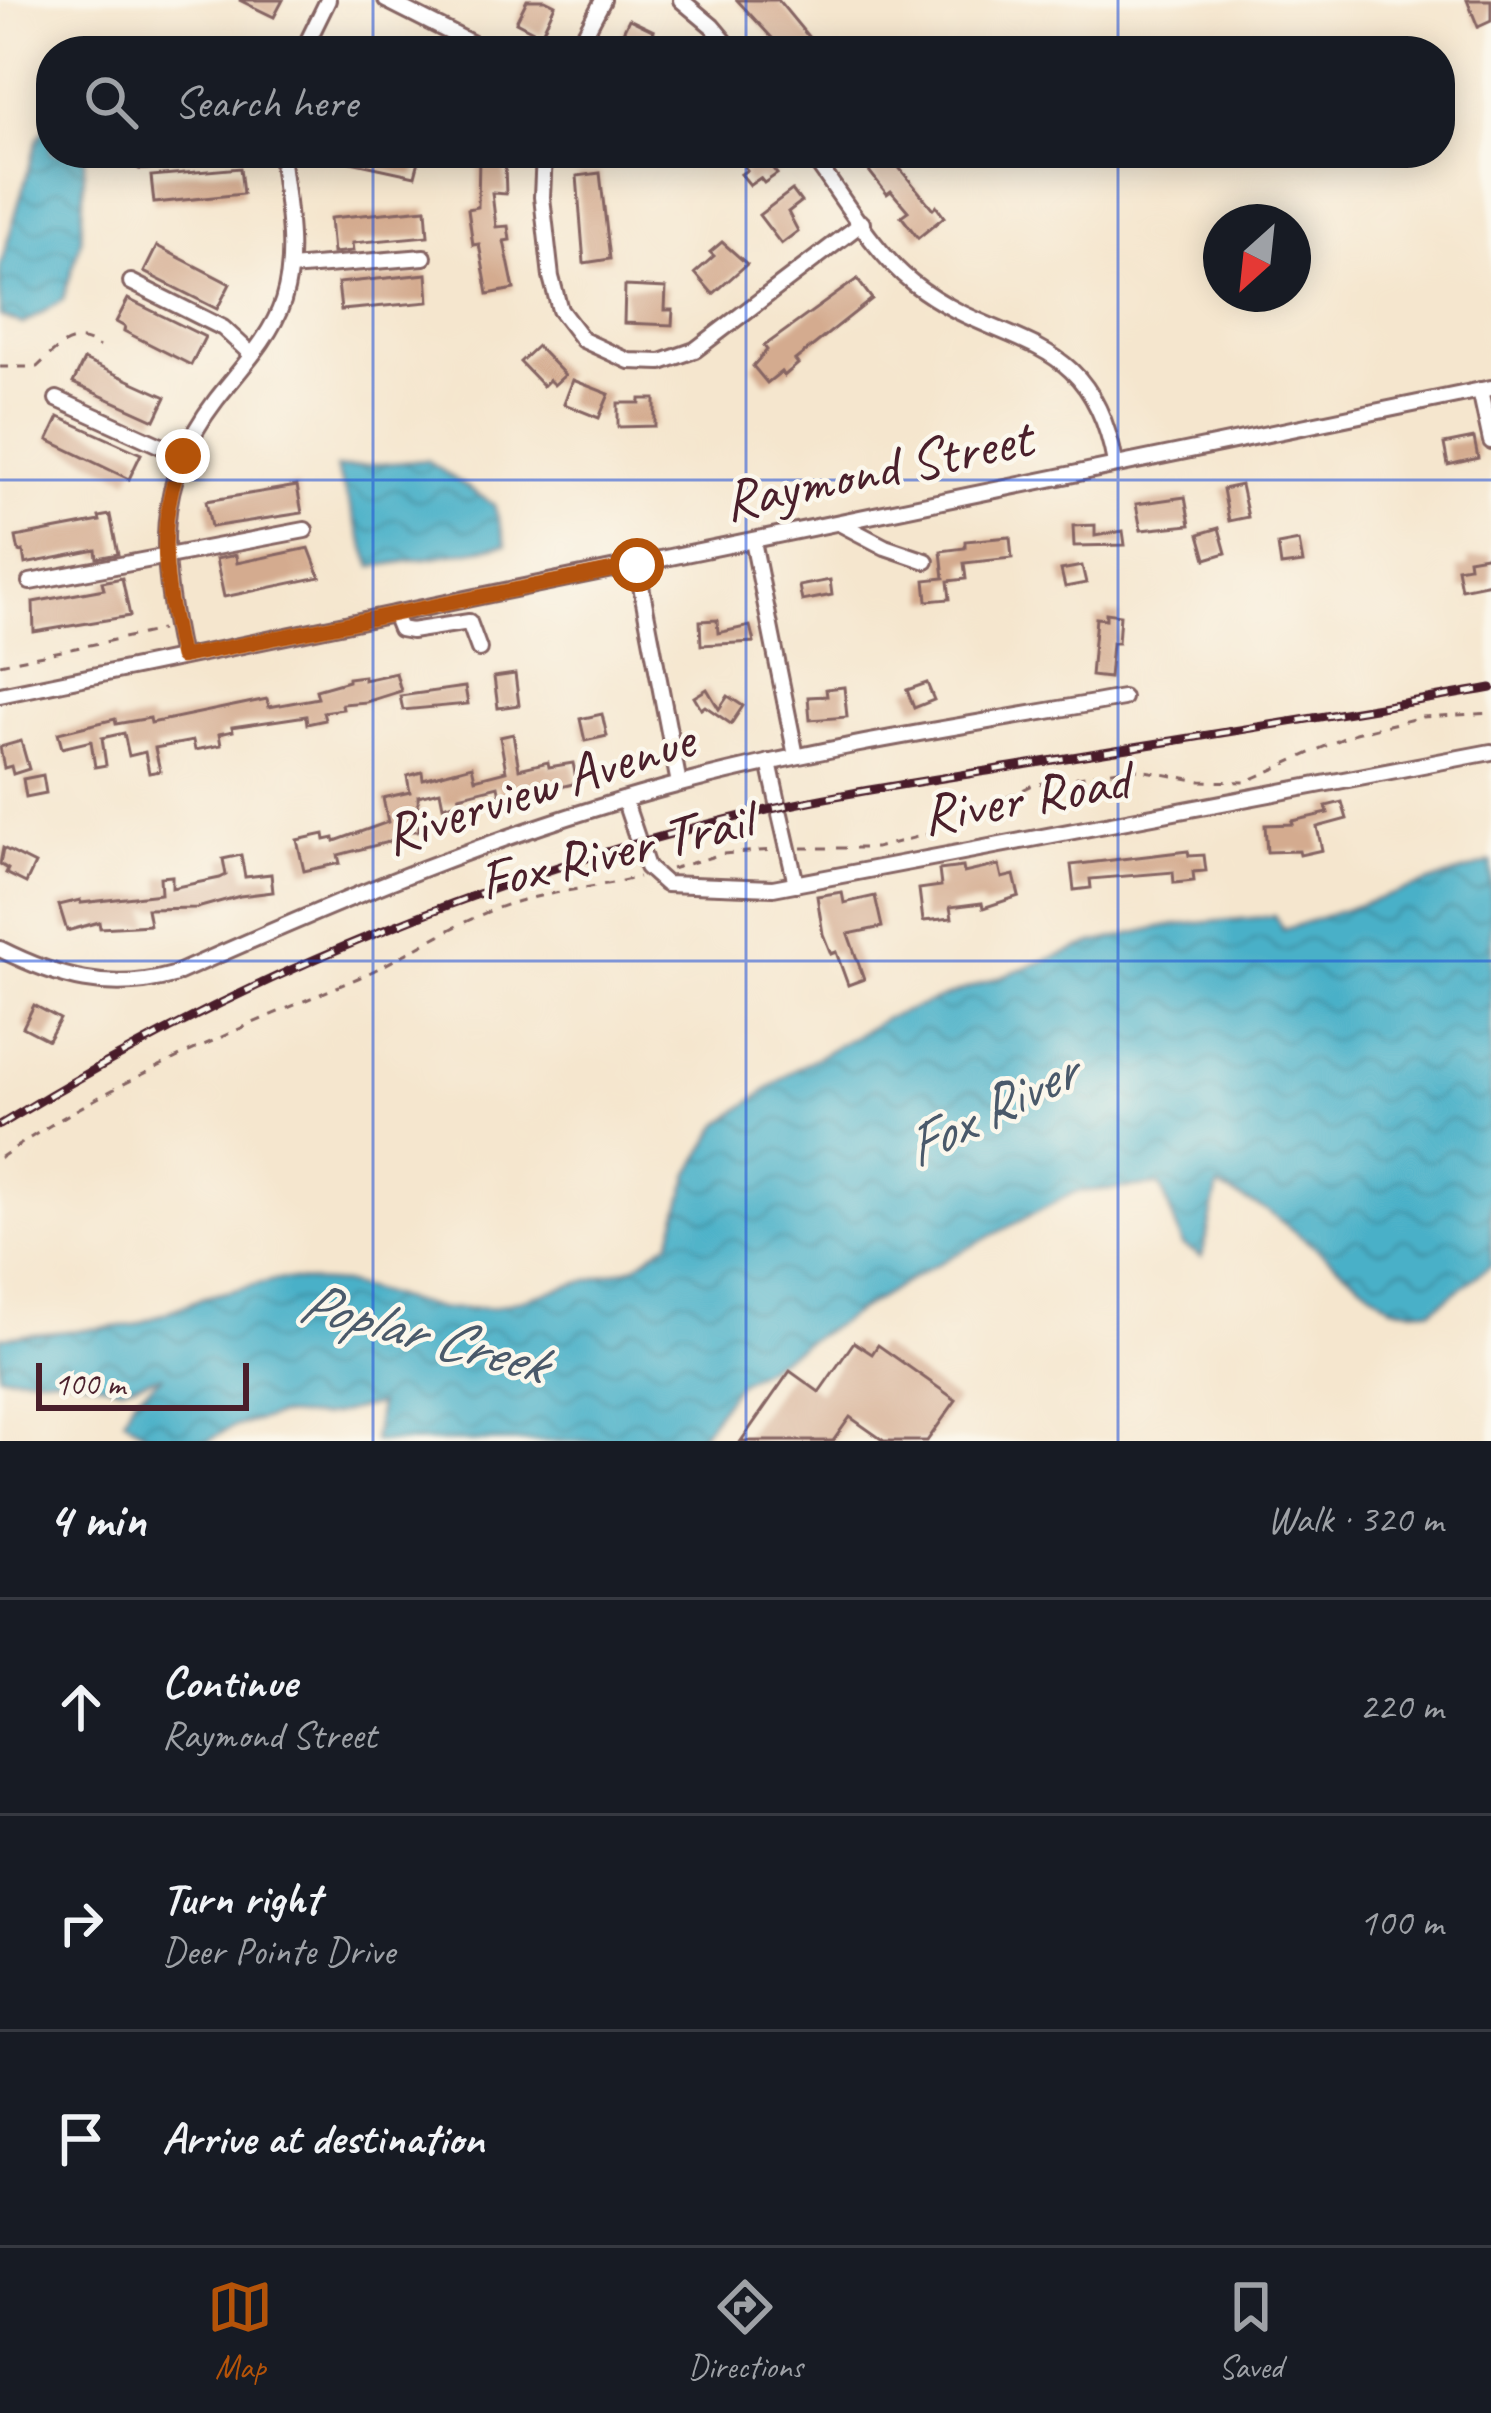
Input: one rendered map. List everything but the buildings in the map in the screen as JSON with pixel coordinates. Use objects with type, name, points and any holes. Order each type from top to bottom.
[{"type":"street","points":[[310,36],[328,0]]},
{"type":"street","points":[[386,0],[457,36]]},
{"type":"street","points":[[584,36],[603,0]]},
{"type":"street","points":[[681,0],[721,36]]},
{"type":"street","points":[[181,657],[164,557],[167,507],[183,456],[202,418],[282,305],[291,241],[283,168]]},
{"type":"street","points":[[543,168],[551,277],[560,310],[583,340],[629,361],[662,362],[694,350],[862,223]]},
{"type":"street","points":[[821,168],[899,272],[931,297],[1036,344],[1067,366],[1104,415],[1115,464]]},
{"type":"street","points":[[290,268],[424,257]]},
{"type":"street","points":[[131,281],[223,328],[251,355]]},
{"type":"street","points":[[1486,389],[1491,441]]},
{"type":"street","name":"Raymond Street","points":[[0,695],[1486,389]]},
{"type":"street","points":[[57,399],[183,456]]},
{"type":"street","points":[[839,523],[926,561]]},
{"type":"street","points":[[30,582],[305,530]]},
{"type":"street","points":[[753,542],[796,756]]},
{"type":"street","points":[[637,565],[679,784]]},
{"type":"street","points":[[394,614],[400,629],[411,632],[470,622],[479,650]]},
{"type":"street","name":"Riverview Avenue","points":[[0,950],[35,967],[86,982],[147,982],[173,975],[342,898],[679,784],[796,756],[1123,698]]},
{"type":"street","name":"River Road","points":[[652,874],[666,884],[772,888],[1491,752]]},
{"type":"street","points":[[769,762],[796,884]]},
{"type":"street","points":[[625,802],[652,874]]},
{"type":"path","points":[[0,367],[37,367],[76,338],[86,338],[99,347]]},
{"type":"path","points":[[0,664],[175,627]]},
{"type":"path","name":"Fox River Trail","points":[[0,1158],[33,1135],[168,1063],[521,900],[587,891],[722,854],[876,848],[928,834],[1033,785],[1129,768],[1201,781],[1245,782],[1355,733],[1422,717],[1491,713]]},
{"type":"water","points":[[36,145],[36,168],[84,168],[81,240],[63,300],[23,324],[0,316],[0,267]]},
{"type":"water","points":[[426,460],[494,505],[506,545],[372,567],[336,468]]},
{"type":"water","points":[[1491,862],[1491,1265],[1431,1310],[1392,1307],[1268,1211],[1218,1187],[1202,1257],[1183,1245],[1160,1185],[1075,1192],[928,1269],[737,1384],[697,1441],[373,1441],[379,1404],[321,1417],[278,1415],[233,1427],[207,1441],[156,1441],[124,1418],[134,1398],[164,1375],[121,1387],[71,1377],[0,1375],[0,1337],[135,1325],[205,1297],[279,1279],[343,1283],[438,1309],[492,1308],[634,1267],[670,1241],[690,1173],[720,1124],[793,1071],[886,1018],[1093,943],[1165,926],[1275,916],[1283,930]]},
{"type":"railway","points":[[0,1125],[178,1025],[362,939],[457,902],[651,839],[850,794],[1491,688]]},
{"type":"route","points":[[183,456],[164,525],[164,568],[181,657],[637,565]]},
{"type":"water label","name":"Fox River","points":[[989,1108]]},
{"type":"water label","name":"Poplar Creek","points":[[423,1331]]}]
